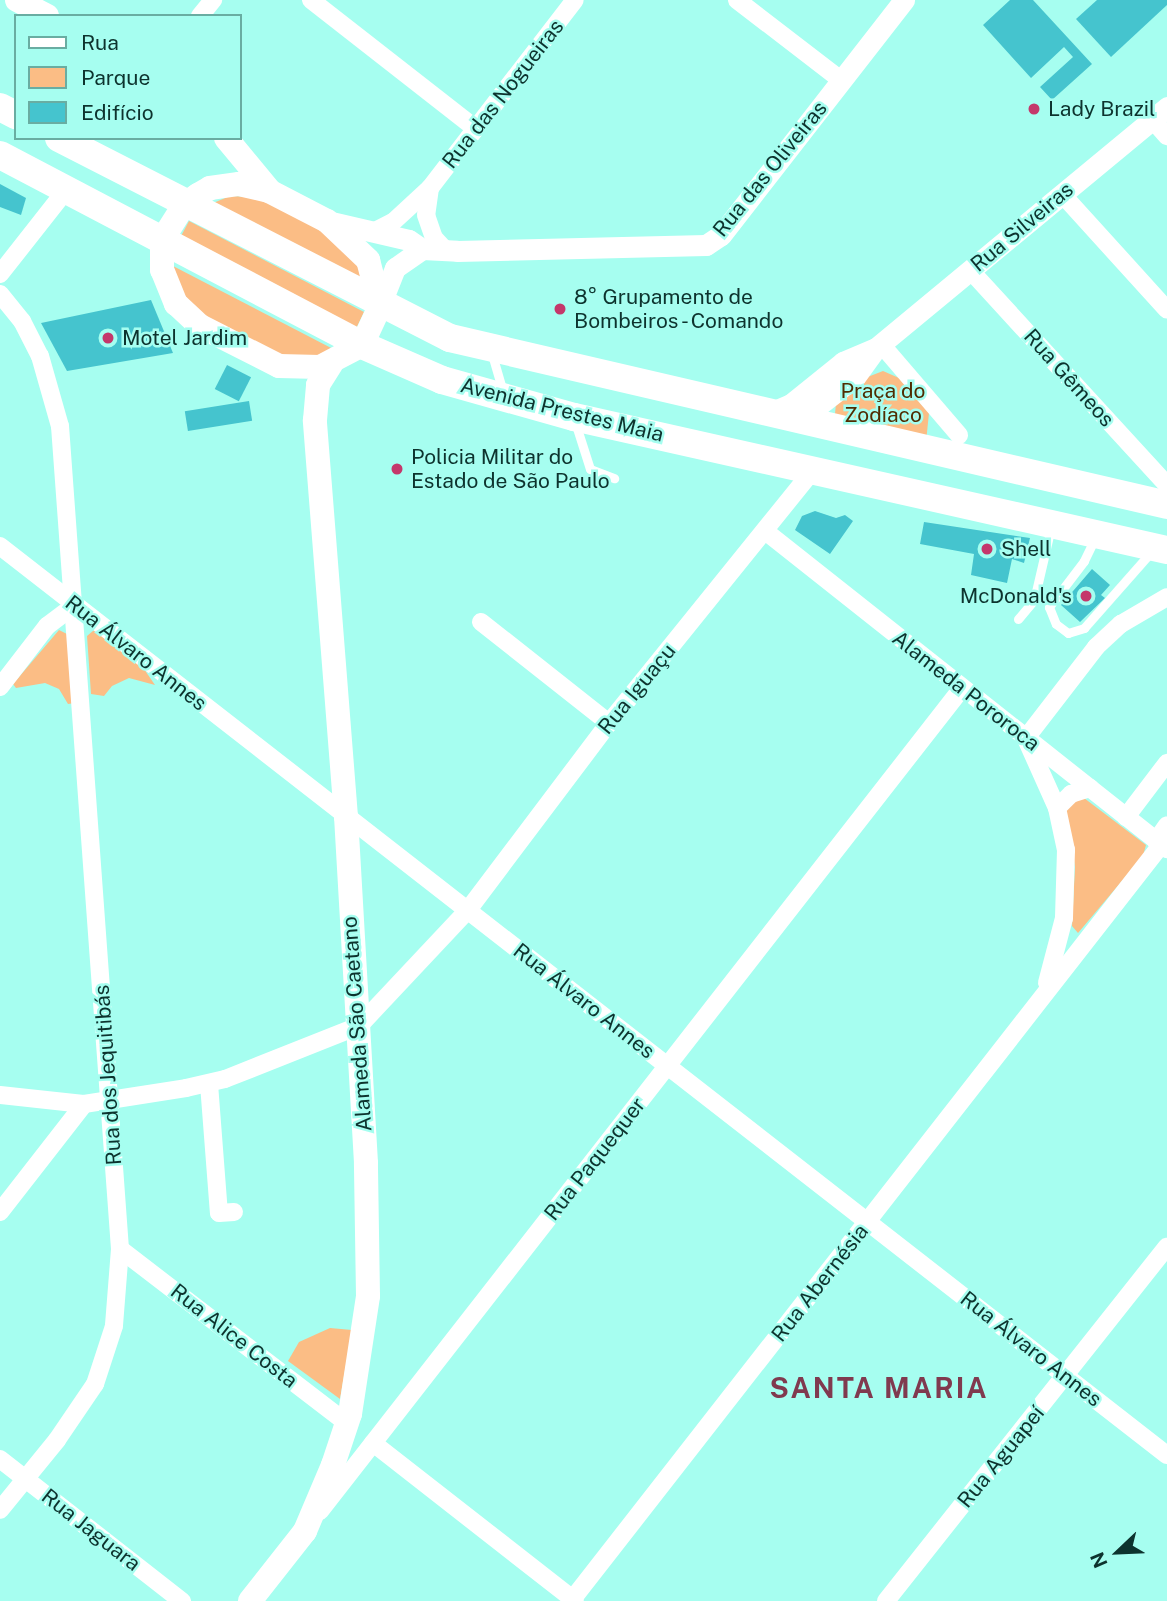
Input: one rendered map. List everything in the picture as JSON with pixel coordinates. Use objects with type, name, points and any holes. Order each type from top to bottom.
[{"type":"highway","name":"Avenida Prestes Maia","points":[[67,140],[97,147],[184,205],[380,306],[450,338],[1167,505]]},
{"type":"highway","name":"Avenida Prestes Maia","points":[[0,155],[362,345],[442,380],[574,417],[736,451],[812,471],[1161,549]]},
{"type":"highway","points":[[736,451],[771,442],[801,419]]},
{"type":"main road","points":[[17,0],[43,14]]},
{"type":"main road","points":[[210,188],[249,185],[269,191],[327,222],[368,260],[380,306],[362,345],[331,364],[314,368],[279,366],[188,317],[166,284],[162,240],[184,205],[210,188],[226,169],[223,140]]},
{"type":"main road","points":[[225,140],[269,191]]},
{"type":"main road","name":"Alameda São Caetano","points":[[250,1601],[304,1531],[347,1423],[368,1296],[359,1026],[346,817],[315,420],[318,385],[331,364]]},
{"type":"main road","name":"Alameda São Caetano","points":[[279,366],[300,385],[315,420]]},
{"type":"street","points":[[202,14],[213,0]]},
{"type":"street","points":[[311,0],[476,129]]},
{"type":"street","name":"Rua das Nogueiras","points":[[373,232],[393,222],[430,188],[576,0]]},
{"type":"street","points":[[737,0],[841,80]]},
{"type":"street","name":"Rua das Oliveiras","points":[[327,222],[409,240],[422,249],[706,245],[721,235],[904,0]]},
{"type":"street","points":[[1159,113],[1167,136]]},
{"type":"street","name":"Rua Silveiras","points":[[801,419],[855,377],[879,346],[1159,113]]},
{"type":"street","name":"Rua das Nogueiras","points":[[430,188],[426,215],[434,238],[445,250]]},
{"type":"street","points":[[0,274],[66,190]]},
{"type":"street","points":[[1062,194],[1167,310]]},
{"type":"street","points":[[380,306],[395,268],[422,249]]},
{"type":"street","name":"Rua Gêmeos","points":[[970,270],[1167,485]]},
{"type":"street","name":"Rua dos Jequitibás","points":[[0,294],[32,340],[57,405],[75,605],[120,1249],[107,1354],[77,1412],[0,1510]]},
{"type":"street","points":[[879,346],[959,435]]},
{"type":"street","name":"Rua Silveiras","points":[[770,413],[791,404],[843,362],[879,346]]},
{"type":"street","name":"Rua Iguaçu","points":[[359,1026],[467,910],[609,723],[812,471]]},
{"type":"street","name":"Alameda Pororoca","points":[[765,531],[1161,845]]},
{"type":"street","name":"Rua Álvaro Annes","points":[[0,546],[1167,1455]]},
{"type":"street","points":[[1042,998],[1061,936],[1066,895],[1066,850],[1057,808],[1026,738],[1096,647],[1121,624],[1167,597]]},
{"type":"street","points":[[0,687],[47,626],[75,605]]},
{"type":"street","points":[[481,622],[609,723]]},
{"type":"street","name":"Rua Paquequer","points":[[304,1531],[962,688]]},
{"type":"street","points":[[1126,817],[1167,763]]},
{"type":"street","points":[[1057,808],[1071,794],[1090,788]]},
{"type":"street","name":"Rua Abernésia","points":[[573,1600],[1161,845],[1167,825]]},
{"type":"street","points":[[0,1095],[84,1104],[209,1084],[359,1026]]},
{"type":"street","points":[[209,1084],[219,1213],[233,1212]]},
{"type":"street","points":[[0,1212],[84,1104]]},
{"type":"street","name":"Rua Aguapeí","points":[[886,1601],[1167,1247]]},
{"type":"street","name":"Rua Alice Costa","points":[[120,1249],[347,1423]]},
{"type":"street","points":[[373,1443],[573,1600]]},
{"type":"street","name":"Rua Jaguara","points":[[0,1458],[182,1601]]},
{"type":"lane","points":[[491,349],[506,400]]},
{"type":"lane","points":[[574,417],[590,469],[614,478]]},
{"type":"lane","points":[[1018,619],[1034,600],[1051,525]]},
{"type":"lane","points":[[1096,535],[1084,561],[1049,607],[1056,624],[1068,633],[1084,628],[1161,549]]},
{"type":"green space","points":[[230,196],[254,197],[318,226],[349,250],[370,289],[206,206]]},
{"type":"green space","points":[[189,221],[364,312],[354,333],[180,238]]},
{"type":"green space","points":[[173,266],[335,350],[322,356],[283,356],[207,318],[185,297]]},
{"type":"green space","name":"Praça do Zodíaco","points":[[883,371],[899,378],[929,413],[926,442],[835,414],[836,403],[865,378]]},
{"type":"green space","points":[[59,630],[67,634],[75,703],[68,704],[59,689],[45,683],[16,688],[13,684]]},
{"type":"green space","points":[[94,630],[144,669],[155,685],[129,678],[112,686],[104,696],[91,694],[87,636]]},
{"type":"green space","points":[[1084,798],[1146,845],[1143,856],[1078,933],[1072,926],[1075,867],[1066,812],[1072,802]]},
{"type":"green space","points":[[330,1328],[352,1330],[340,1399],[288,1361],[299,1342]]},
{"type":"building","points":[[1010,0],[1033,0],[1092,64],[1052,100],[1040,87],[1073,57],[1064,47],[1031,78],[983,25]]},
{"type":"building","points":[[1097,0],[1167,0],[1167,5],[1111,57],[1076,19]]},
{"type":"building","points":[[0,184],[26,198],[21,215],[0,207]]},
{"type":"building","name":"Motel Jardim","points":[[151,300],[173,353],[67,371],[41,323]]},
{"type":"building","points":[[227,365],[251,377],[239,401],[215,389]]},
{"type":"building","points":[[249,401],[252,421],[188,431],[185,411]]},
{"type":"building","points":[[815,511],[836,518],[845,515],[853,521],[830,554],[795,530],[802,516]]},
{"type":"building","name":"Shell","points":[[924,522],[1030,538],[1024,563],[1012,559],[1007,583],[971,575],[974,554],[920,544]]},
{"type":"building","name":"McDonald's","points":[[1092,569],[1110,585],[1101,595],[1105,598],[1080,622],[1061,605]]},
{"type":"place","name":"Lady Brazil","points":[[1034,109]]},
{"type":"place","name":"8° Grupamento de Bombeiros - Comando","points":[[560,309]]},
{"type":"place","name":"Motel Jardim","points":[[108,338]]},
{"type":"place","name":"Policia Militar do Estado de São Paulo","points":[[397,469]]},
{"type":"place","name":"Shell","points":[[987,549]]},
{"type":"place","name":"McDonald's","points":[[1086,596]]},
{"type":"district","name":"SANTA MARIA","points":[[879,1388]]}]
